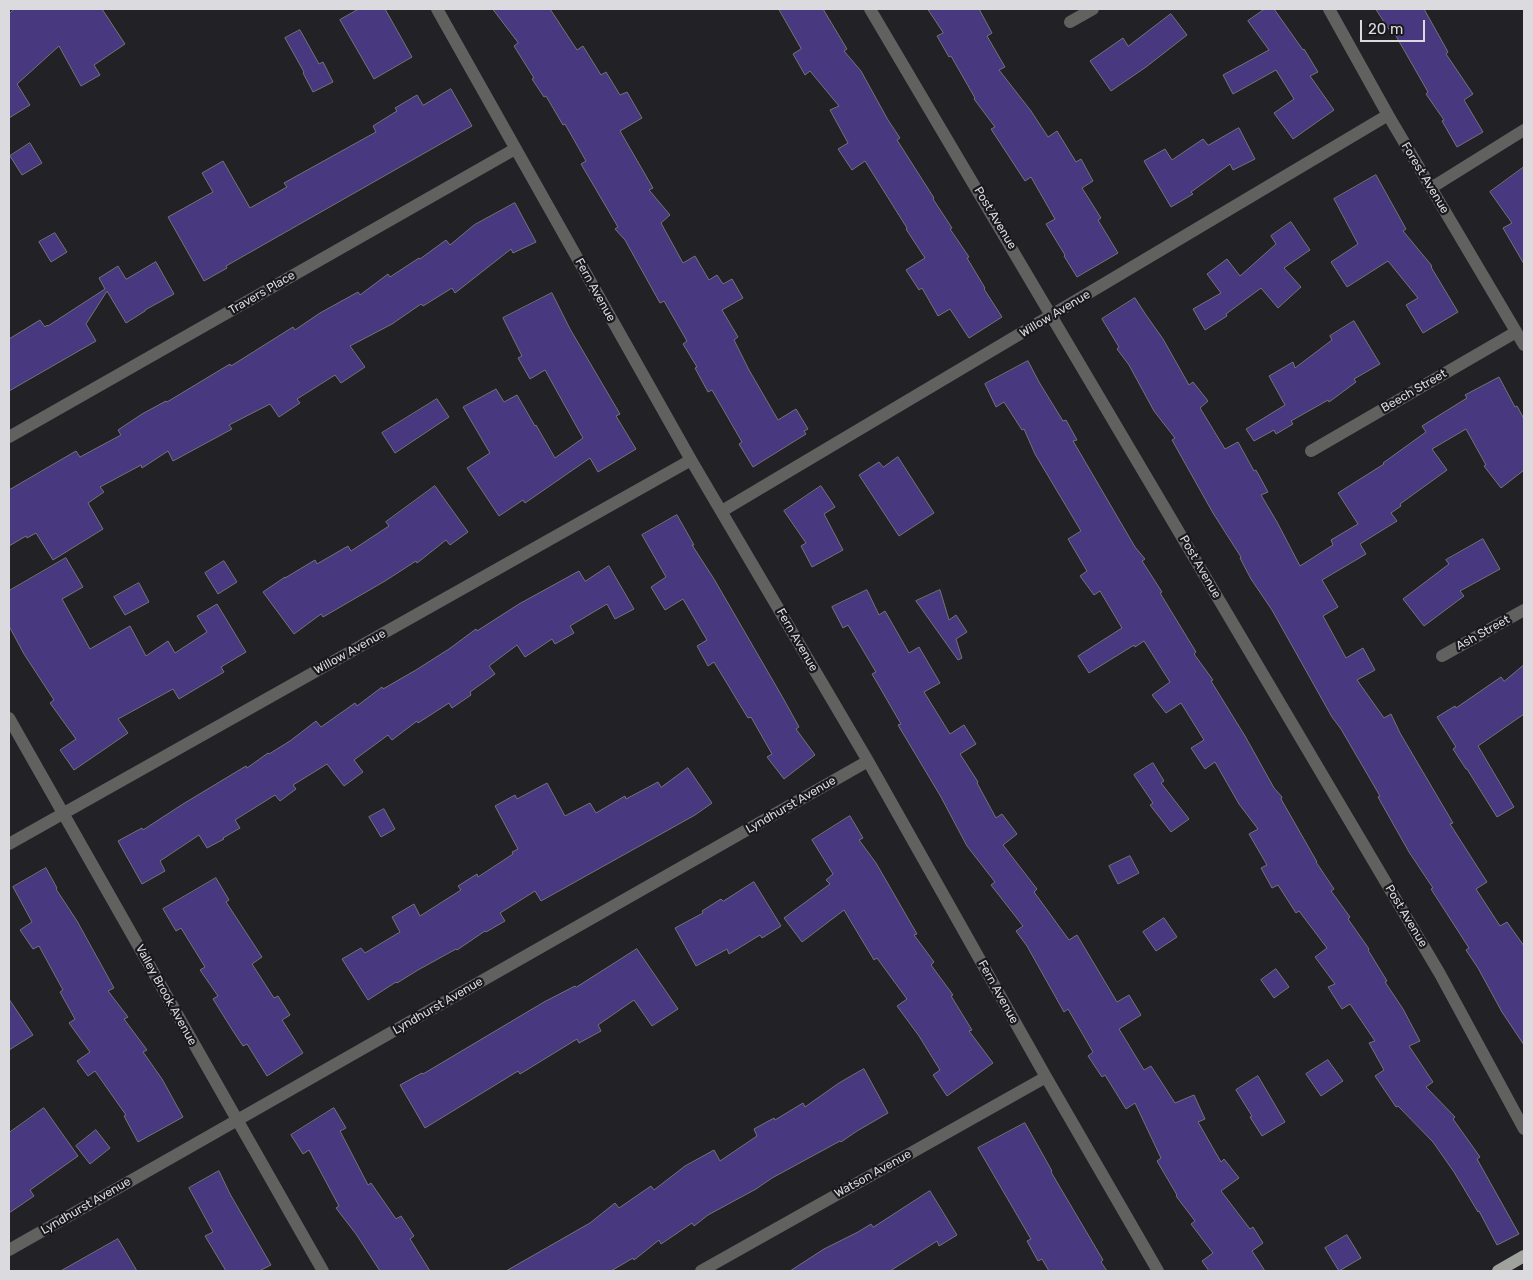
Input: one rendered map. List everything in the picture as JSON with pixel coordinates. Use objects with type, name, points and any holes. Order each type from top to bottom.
[{"type":"main road","points":[[1498,1271],[1524,1256]]},
{"type":"street","name":"Fern Avenue","points":[[438,9],[691,460],[868,761],[1158,1271]]},
{"type":"street","name":"Post Avenue","points":[[870,9],[1440,974],[1524,1129]]},
{"type":"street","points":[[1070,22],[1093,9]]},
{"type":"street","name":"Forest Avenue","points":[[1329,9],[1388,116],[1524,345]]},
{"type":"street","name":"Willow Avenue","points":[[722,512],[1388,116]]},
{"type":"street","points":[[1431,188],[1524,130]]},
{"type":"street","name":"Travers Place","points":[[9,437],[515,149]]},
{"type":"street","name":"Beech Street","points":[[1311,451],[1516,332]]},
{"type":"street","name":"Willow Avenue","points":[[9,844],[691,460]]},
{"type":"street","name":"Ash Street","points":[[1442,656],[1524,610]]},
{"type":"street","name":"Valley Brook Avenue","points":[[9,718],[323,1271]]},
{"type":"street","name":"Lyndhurst Avenue","points":[[9,1250],[868,761]]},
{"type":"street","name":"Watson Avenue","points":[[700,1271],[1046,1077]]},
{"type":"building","points":[[15,9],[102,9],[125,44],[94,65],[100,75],[81,86],[59,46],[17,84],[30,105],[9,118],[9,14]]},
{"type":"building","points":[[359,9],[385,9],[412,57],[374,79],[340,20]]},
{"type":"building","points":[[493,9],[550,9],[577,50],[583,46],[601,75],[606,72],[620,95],[627,92],[642,118],[620,131],[653,188],[649,190],[670,215],[661,223],[683,263],[695,256],[709,280],[717,275],[723,284],[732,279],[743,298],[722,310],[738,337],[734,340],[778,420],[796,409],[808,429],[804,431],[806,434],[753,467],[739,444],[742,442],[712,390],[708,392],[695,368],[697,367],[683,344],[687,341],[664,301],[660,303],[625,240],[615,229],[618,227],[581,164],[586,161],[565,124],[563,125],[546,96],[544,97],[532,79],[534,78],[514,46],[518,43]]},
{"type":"building","points":[[779,9],[823,9],[847,49],[844,51],[861,71],[900,138],[897,140],[952,228],[950,229],[969,257],[967,258],[984,289],[1002,317],[969,338],[950,309],[938,316],[922,288],[919,290],[906,270],[925,258],[865,161],[852,170],[838,149],[848,143],[830,110],[839,106],[810,71],[805,75],[793,54],[801,49]]},
{"type":"building","points":[[928,9],[979,9],[992,33],[987,36],[1005,67],[999,70],[1031,111],[1048,137],[1057,131],[1076,162],[1081,159],[1093,181],[1082,188],[1101,218],[1098,220],[1118,253],[1077,277],[1046,224],[1055,219],[1031,177],[1025,181],[991,129],[995,127],[974,99],[951,56],[949,57],[937,36],[943,33]]},
{"type":"building","points":[[1265,9],[1274,9],[1304,49],[1318,72],[1310,76],[1334,110],[1293,139],[1274,113],[1294,99],[1276,70],[1233,94],[1223,75],[1269,50],[1248,21]]},
{"type":"building","points":[[1376,9],[1424,9],[1448,52],[1446,54],[1473,94],[1464,100],[1483,132],[1457,147],[1442,121],[1444,120],[1426,94],[1428,92],[1392,29],[1390,30]]},
{"type":"building","points":[[1171,14],[1187,35],[1111,91],[1090,61],[1123,38],[1128,46]]},
{"type":"building","points":[[300,30],[319,64],[323,62],[333,82],[313,92],[285,38]]},
{"type":"building","points":[[451,89],[472,126],[226,266],[227,268],[204,281],[168,217],[213,192],[202,173],[223,161],[250,208],[287,187],[284,183],[376,132],[373,126],[397,111],[395,108],[417,95],[423,105]]},
{"type":"building","points":[[1239,128],[1255,159],[1233,170],[1230,164],[1191,192],[1193,194],[1171,207],[1144,161],[1165,149],[1172,160],[1203,139],[1208,145]]},
{"type":"building","points":[[30,143],[42,163],[22,175],[10,156]]},
{"type":"building","points":[[1524,167],[1524,264],[1503,228],[1512,223],[1490,192]]},
{"type":"building","points":[[1376,175],[1406,229],[1403,231],[1432,266],[1458,312],[1423,333],[1406,305],[1418,298],[1388,261],[1347,287],[1331,262],[1358,244],[1334,199]]},
{"type":"building","points":[[515,203],[536,242],[513,253],[511,249],[455,293],[452,288],[423,306],[421,304],[392,324],[350,346],[365,367],[341,383],[335,375],[297,399],[300,403],[279,417],[270,404],[229,425],[232,429],[173,461],[168,451],[142,468],[141,465],[100,487],[104,492],[88,503],[103,529],[53,560],[36,533],[27,538],[26,536],[9,546],[9,490],[76,451],[80,457],[121,435],[118,430],[142,414],[167,402],[230,364],[231,366],[293,327],[295,330],[320,313],[358,292],[360,295],[388,274],[390,277],[420,259],[446,240],[450,245],[474,225]]},
{"type":"building","points":[[1291,222],[1310,250],[1284,268],[1301,287],[1278,308],[1261,288],[1226,314],[1227,316],[1205,330],[1193,309],[1221,293],[1207,274],[1227,259],[1240,276],[1276,244],[1271,236]]},
{"type":"building","points":[[55,233],[67,252],[51,262],[39,242]]},
{"type":"building","points":[[156,262],[174,294],[126,323],[107,291],[86,324],[96,341],[9,391],[9,339],[40,320],[45,327],[48,326],[105,289],[99,278],[118,266],[126,279]]},
{"type":"building","points":[[552,293],[570,329],[620,414],[616,416],[636,449],[598,472],[590,458],[525,503],[523,500],[499,516],[467,468],[490,453],[463,407],[496,389],[504,402],[517,395],[555,458],[583,438],[545,370],[530,379],[518,358],[522,356],[503,318]]},
{"type":"building","points":[[1135,298],[1163,339],[1189,385],[1193,382],[1208,401],[1200,408],[1225,449],[1238,442],[1254,471],[1256,470],[1268,492],[1261,495],[1300,566],[1333,545],[1331,540],[1358,524],[1338,493],[1384,464],[1426,432],[1422,426],[1467,398],[1465,395],[1499,377],[1515,407],[1517,406],[1524,419],[1524,470],[1501,488],[1484,466],[1486,465],[1466,429],[1432,449],[1447,470],[1400,504],[1401,506],[1391,513],[1397,521],[1360,544],[1366,554],[1322,580],[1338,607],[1323,616],[1346,658],[1363,648],[1375,670],[1357,680],[1384,718],[1391,714],[1400,733],[1453,823],[1450,824],[1487,882],[1476,889],[1500,926],[1507,922],[1524,946],[1524,1045],[1502,1012],[1466,950],[1469,948],[1409,852],[1378,797],[1380,796],[1332,717],[1272,610],[1251,579],[1241,557],[1213,513],[1172,440],[1175,438],[1154,411],[1129,365],[1117,349],[1119,347],[1102,319]]},
{"type":"building","points":[[1354,321],[1380,364],[1354,379],[1356,382],[1329,402],[1328,400],[1291,421],[1293,424],[1276,434],[1274,430],[1254,441],[1246,429],[1285,405],[1269,376],[1293,362],[1295,368],[1332,340],[1330,336]]},
{"type":"building","points":[[1028,361],[1063,421],[1066,420],[1077,440],[1073,441],[1135,547],[1145,559],[1142,561],[1196,652],[1194,654],[1213,680],[1211,681],[1274,788],[1282,797],[1281,799],[1316,862],[1334,889],[1331,891],[1350,917],[1348,919],[1369,949],[1387,981],[1385,982],[1403,1009],[1420,1041],[1409,1046],[1433,1082],[1426,1087],[1455,1117],[1453,1119],[1480,1157],[1477,1159],[1519,1234],[1497,1245],[1479,1211],[1433,1142],[1398,1106],[1396,1107],[1375,1076],[1384,1070],[1369,1043],[1375,1041],[1350,1004],[1342,1009],[1328,987],[1335,984],[1315,957],[1327,948],[1299,911],[1296,913],[1278,885],[1272,888],[1261,868],[1267,865],[1249,834],[1258,829],[1239,804],[1215,762],[1205,769],[1191,748],[1204,740],[1181,703],[1166,713],[1152,695],[1170,682],[1144,641],[1135,647],[1134,645],[1089,673],[1078,656],[1122,628],[1100,591],[1094,595],[1080,576],[1087,571],[1068,539],[1081,531],[1035,454],[1024,429],[1022,430],[1004,402],[996,407],[985,384]]},
{"type":"building","points":[[437,399],[449,417],[395,453],[382,433]]},
{"type":"building","points":[[898,457],[934,513],[899,536],[859,475],[879,462],[883,467]]},
{"type":"building","points":[[435,486],[468,532],[450,545],[446,540],[417,563],[416,561],[323,617],[321,614],[294,634],[263,592],[315,560],[317,564],[348,546],[351,551],[389,526],[386,522]]},
{"type":"building","points":[[821,486],[835,507],[824,514],[843,550],[812,567],[801,546],[806,543],[784,511]]},
{"type":"building","points":[[677,515],[694,545],[692,545],[714,579],[783,698],[799,727],[796,729],[815,755],[784,779],[767,757],[772,754],[751,717],[748,718],[714,662],[708,666],[697,646],[707,640],[683,599],[665,610],[651,587],[666,577],[642,535]]},
{"type":"building","points":[[1483,539],[1500,569],[1460,591],[1464,596],[1424,626],[1403,599],[1449,564],[1446,560]]},
{"type":"building","points":[[66,558],[83,587],[62,599],[90,649],[130,626],[146,656],[168,641],[175,653],[207,632],[197,616],[217,604],[246,652],[221,667],[224,672],[179,699],[173,689],[118,719],[128,733],[74,770],[60,750],[76,739],[50,703],[54,700],[24,654],[9,626],[9,591]]},
{"type":"building","points":[[224,561],[237,582],[218,594],[205,573]]},
{"type":"building","points":[[609,566],[634,609],[615,619],[607,604],[570,626],[574,633],[555,644],[552,639],[525,657],[517,645],[489,666],[495,674],[470,692],[471,695],[452,708],[449,703],[418,723],[417,721],[392,740],[388,735],[354,760],[363,772],[344,786],[327,764],[293,785],[296,789],[280,801],[275,795],[235,820],[240,828],[224,839],[207,848],[199,835],[160,861],[165,871],[142,884],[118,841],[142,828],[143,830],[246,766],[247,768],[268,753],[290,741],[316,721],[321,727],[355,703],[357,706],[382,687],[383,689],[416,670],[476,629],[477,631],[519,604],[579,571],[585,581]]},
{"type":"building","points":[[139,583],[149,602],[125,615],[114,597]]},
{"type":"building","points":[[867,590],[879,615],[885,611],[909,653],[919,647],[940,683],[924,692],[950,734],[964,725],[976,744],[960,754],[978,782],[996,818],[1002,814],[1017,834],[1003,845],[1037,889],[1034,892],[1069,940],[1077,935],[1117,1002],[1129,995],[1141,1015],[1119,1029],[1144,1070],[1151,1066],[1175,1103],[1194,1095],[1205,1119],[1198,1122],[1221,1162],[1224,1159],[1239,1178],[1221,1191],[1250,1229],[1253,1227],[1263,1243],[1252,1251],[1265,1271],[1209,1271],[1202,1261],[1213,1253],[1191,1224],[1195,1221],[1176,1196],[1157,1161],[1161,1158],[1135,1103],[1126,1109],[1105,1075],[1102,1077],[1088,1056],[1093,1052],[1068,1009],[1064,1012],[1027,946],[1016,931],[1023,926],[991,885],[995,882],[967,846],[941,797],[898,725],[901,724],[872,674],[876,672],[848,625],[843,628],[832,607]]},
{"type":"building","points":[[940,590],[949,620],[956,615],[967,632],[956,639],[962,658],[958,660],[916,601]]},
{"type":"building","points":[[1524,665],[1524,714],[1478,746],[1514,807],[1497,817],[1453,749],[1456,747],[1437,717],[1455,706],[1456,708],[1501,677],[1504,681]]},
{"type":"building","points":[[1153,763],[1164,781],[1161,783],[1189,819],[1171,832],[1150,805],[1153,803],[1134,775]]},
{"type":"building","points":[[688,768],[712,803],[695,815],[541,901],[535,891],[500,913],[505,921],[485,931],[457,950],[396,982],[368,1000],[342,959],[361,948],[365,953],[400,932],[392,917],[414,904],[420,916],[461,890],[458,886],[477,874],[478,877],[518,849],[495,806],[515,795],[517,799],[547,783],[565,816],[590,803],[596,813],[625,796],[626,799],[658,782],[661,787]]},
{"type":"building","points":[[384,809],[395,829],[381,837],[369,817]]},
{"type":"building","points":[[850,816],[863,838],[859,840],[876,863],[917,934],[914,935],[934,962],[931,965],[953,995],[951,996],[972,1030],[969,1031],[993,1063],[947,1096],[933,1075],[940,1070],[919,1036],[897,1006],[907,999],[877,958],[874,960],[844,910],[802,942],[784,918],[830,884],[826,880],[833,874],[812,840]]},
{"type":"building","points":[[1130,856],[1139,873],[1118,884],[1109,866]]},
{"type":"building","points":[[46,868],[56,889],[77,921],[114,988],[108,991],[128,1017],[124,1019],[147,1050],[143,1052],[162,1079],[183,1117],[138,1142],[124,1116],[126,1115],[95,1071],[88,1076],[77,1061],[90,1052],[69,1023],[75,1019],[60,992],[63,990],[39,946],[33,949],[20,930],[32,922],[13,887]]},
{"type":"building","points":[[216,878],[229,900],[226,902],[262,957],[252,964],[274,998],[278,996],[290,1015],[282,1020],[303,1053],[267,1076],[247,1044],[243,1046],[213,999],[218,996],[200,970],[205,967],[181,928],[176,931],[163,909]]},
{"type":"building","points":[[754,882],[781,926],[762,938],[760,935],[729,954],[727,949],[696,966],[675,928],[703,913],[702,911],[721,899],[723,901]]},
{"type":"building","points":[[1164,918],[1177,937],[1156,951],[1143,932]]},
{"type":"building","points":[[637,949],[678,1009],[652,1026],[634,1000],[598,1025],[601,1031],[579,1043],[577,1039],[520,1074],[518,1071],[425,1128],[400,1085],[423,1074],[544,1002],[576,987]]},
{"type":"building","points":[[1276,969],[1289,987],[1274,998],[1261,980]]},
{"type":"building","points":[[9,999],[33,1035],[9,1050]]},
{"type":"building","points":[[1328,1060],[1343,1081],[1321,1096],[1306,1074]]},
{"type":"building","points":[[864,1069],[888,1113],[841,1142],[772,1178],[756,1189],[708,1215],[694,1226],[692,1223],[661,1244],[659,1240],[634,1260],[633,1258],[611,1271],[506,1271],[590,1223],[615,1203],[619,1208],[651,1186],[654,1190],[685,1166],[714,1150],[720,1161],[757,1136],[754,1129],[774,1118],[775,1120],[803,1103],[805,1107],[839,1083]]},
{"type":"building","points":[[1258,1076],[1285,1122],[1262,1136],[1236,1090]]},
{"type":"building","points":[[44,1108],[78,1156],[30,1190],[34,1196],[9,1213],[9,1133]]},
{"type":"building","points":[[334,1108],[346,1128],[340,1131],[368,1185],[371,1183],[396,1219],[401,1216],[414,1236],[410,1239],[430,1271],[380,1271],[356,1234],[336,1208],[339,1206],[309,1150],[303,1154],[291,1135]]},
{"type":"building","points":[[1025,1123],[1051,1172],[1103,1260],[1101,1262],[1107,1271],[1049,1271],[1042,1259],[1038,1261],[1027,1241],[1031,1239],[978,1148]]},
{"type":"building","points":[[96,1130],[110,1148],[90,1164],[76,1146]]},
{"type":"building","points":[[219,1171],[230,1194],[271,1265],[259,1271],[226,1271],[205,1236],[213,1232],[189,1188]]},
{"type":"building","points":[[930,1191],[957,1235],[939,1246],[937,1241],[890,1271],[790,1271],[824,1249],[871,1224],[873,1227]]},
{"type":"building","points":[[1347,1235],[1361,1258],[1339,1271],[1325,1248]]},
{"type":"building","points":[[118,1239],[137,1271],[61,1271]]}]
